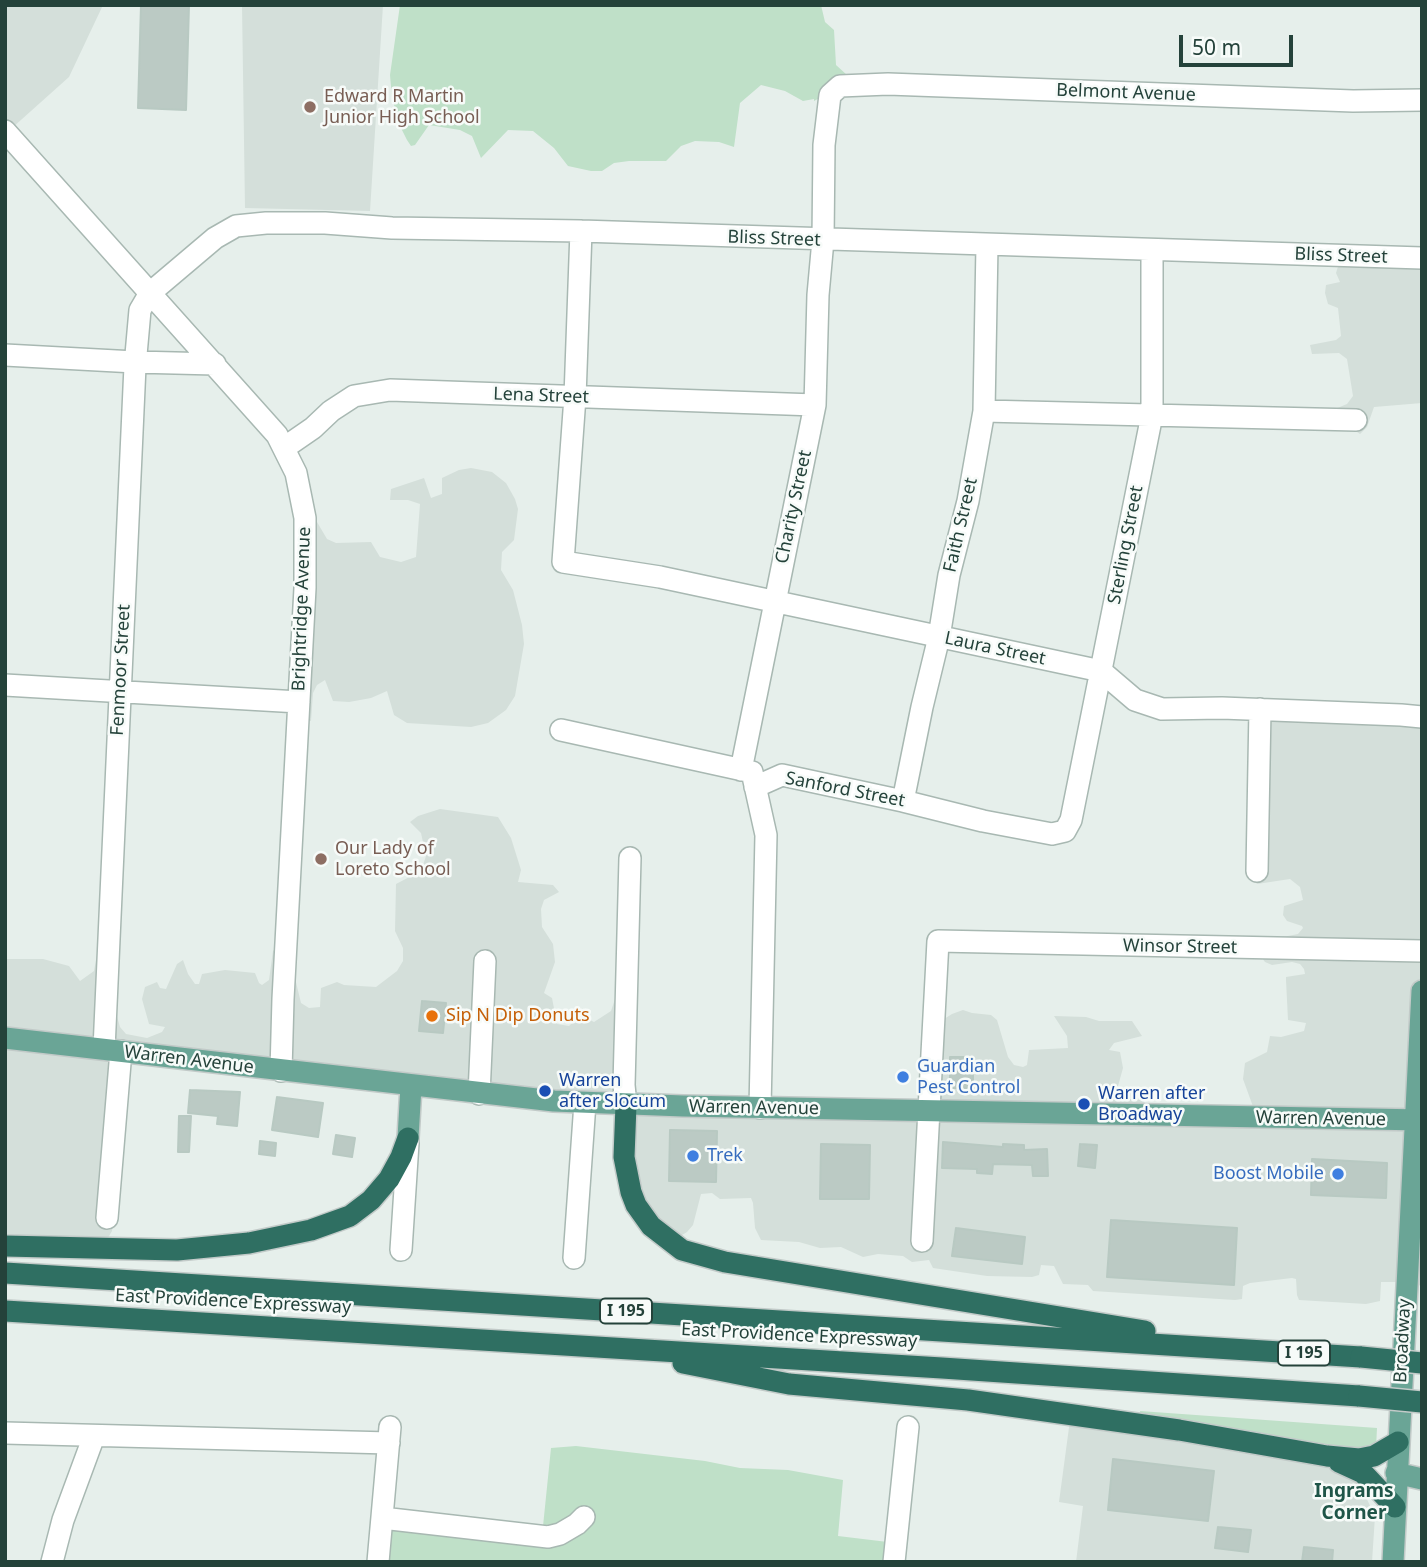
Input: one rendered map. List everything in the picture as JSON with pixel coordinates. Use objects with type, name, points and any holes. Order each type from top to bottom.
[{"type":"highway","points":[[626,1105],[625,1169],[636,1205],[642,1216],[661,1236],[689,1253],[725,1262],[1247,1349]]},
{"type":"highway","points":[[5,1246],[177,1250],[249,1243],[303,1233],[338,1222],[371,1200],[389,1179],[408,1138]]},
{"type":"highway","name":"East Providence Expressway","points":[[5,1273],[1247,1349],[1422,1363]]},
{"type":"highway","name":"East Providence Expressway","points":[[5,1311],[1211,1385],[1422,1402]]},
{"type":"highway","points":[[599,1347],[789,1384],[980,1402],[1179,1430],[1328,1456],[1359,1459],[1374,1456],[1398,1442]]},
{"type":"highway","points":[[1328,1456],[1363,1473],[1395,1507]]},
{"type":"main road","name":"Broadway","points":[[1393,1562],[1398,1442],[1413,1292],[1422,991]]},
{"type":"main road","name":"Warren Avenue","points":[[5,1038],[479,1094],[585,1103],[1418,1120]]},
{"type":"main road","points":[[408,1138],[411,1086]]},
{"type":"main road","points":[[1396,1473],[1422,1479]]},
{"type":"street","name":"Belmont Avenue","points":[[834,93],[839,86],[888,84],[1353,101],[1422,100]]},
{"type":"street","name":"Charity Street","points":[[741,770],[815,405],[824,145],[830,95],[834,93]]},
{"type":"street","name":"Brightridge Avenue","points":[[5,131],[277,435],[296,473],[305,518],[306,588],[281,1070]]},
{"type":"street","name":"Bliss Street","points":[[150,293],[215,238],[236,226],[266,223],[1422,258]]},
{"type":"street","points":[[575,397],[581,231]]},
{"type":"street","name":"Faith Street","points":[[903,801],[939,637],[949,575],[968,501],[984,411],[986,245]]},
{"type":"street","name":"Sterling Street","points":[[1060,834],[1071,820],[1152,415],[1152,250]]},
{"type":"street","name":"Fenmoor Street","points":[[107,1218],[120,690],[135,362],[140,310],[150,293]]},
{"type":"street","points":[[5,355],[215,363]]},
{"type":"street","name":"Lena Street","points":[[284,448],[354,396],[374,392],[407,390],[815,405]]},
{"type":"street","name":"Laura Street","points":[[575,397],[563,562],[774,601],[1101,671],[1135,700],[1162,709],[1260,709],[1422,718]]},
{"type":"street","points":[[984,411],[1356,420]]},
{"type":"street","points":[[5,685],[299,702]]},
{"type":"street","points":[[1256,871],[1260,709]]},
{"type":"street","points":[[561,730],[752,772],[766,835],[760,1108]]},
{"type":"street","name":"Sanford Street","points":[[755,787],[782,775],[983,821],[1060,834]]},
{"type":"street","points":[[626,1105],[624,1085],[630,859]]},
{"type":"street","name":"Winsor Street","points":[[929,1111],[937,941],[1422,951]]},
{"type":"street","points":[[479,1094],[485,961]]},
{"type":"street","points":[[574,1258],[585,1103]]},
{"type":"street","points":[[922,1241],[929,1111]]},
{"type":"street","points":[[401,1250],[408,1138]]},
{"type":"street","points":[[894,1562],[908,1427]]},
{"type":"street","points":[[5,1433],[94,1436],[390,1435],[377,1562]]},
{"type":"street","points":[[52,1562],[62,1520],[94,1436]]},
{"type":"street","points":[[382,1518],[548,1537],[569,1529],[584,1517]]},
{"type":"shaded area","points":[[6,5],[103,5],[69,77],[12,128],[5,115]]},
{"type":"shaded area","name":"Edward R Martin Junior High School","points":[[242,5],[383,5],[370,211],[245,208]]},
{"type":"shaded area","points":[[1340,260],[1422,261],[1422,403],[1374,407],[1367,427],[1360,434],[1328,412],[1347,404],[1353,396],[1347,359],[1339,353],[1312,354],[1310,345],[1336,340],[1341,336],[1338,308],[1328,304],[1325,293],[1326,285],[1340,282],[1336,273]]},
{"type":"shaded area","points":[[471,468],[492,472],[506,483],[518,509],[514,540],[502,552],[501,570],[513,590],[524,644],[515,696],[506,710],[488,723],[471,727],[407,723],[394,715],[387,691],[371,698],[349,702],[333,701],[325,680],[317,685],[313,693],[311,721],[308,720],[307,524],[317,522],[327,539],[336,543],[371,542],[380,557],[401,562],[416,557],[420,504],[408,500],[390,500],[391,489],[424,478],[431,498],[442,494],[442,478]]},
{"type":"shaded area","points":[[1261,713],[1422,719],[1422,1286],[1405,1282],[1381,1282],[1380,1301],[1366,1304],[1299,1300],[1296,1279],[1292,1278],[1250,1283],[1243,1286],[1242,1299],[1235,1300],[1093,1291],[1088,1285],[1063,1284],[1054,1266],[1041,1265],[1039,1275],[1032,1277],[987,1276],[933,1268],[929,1260],[912,1262],[903,1256],[878,1254],[863,1257],[841,1247],[820,1248],[799,1242],[761,1240],[755,1228],[751,1198],[720,1199],[712,1193],[701,1194],[693,1225],[674,1240],[654,1224],[633,1176],[629,1101],[928,1106],[933,1026],[963,1010],[991,1015],[997,1020],[1008,1057],[1014,1065],[1023,1067],[1027,1065],[1029,1050],[1068,1048],[1067,1036],[1054,1016],[1086,1017],[1099,1021],[1132,1021],[1142,1036],[1114,1043],[1109,1050],[1120,1052],[1123,1068],[1118,1086],[1101,1086],[1107,1097],[1143,1100],[1145,1103],[1142,1108],[1255,1112],[1243,1079],[1245,1063],[1267,1052],[1270,1036],[1281,1037],[1304,1031],[1306,1023],[1288,1020],[1286,980],[1286,977],[1305,974],[1304,969],[1300,964],[1292,962],[1272,965],[1262,958],[1278,938],[1298,934],[1303,928],[1287,921],[1283,915],[1284,906],[1303,900],[1300,887],[1290,879],[1257,884],[1251,876]]},
{"type":"shaded area","points":[[440,809],[498,817],[511,838],[521,870],[518,882],[553,885],[559,892],[544,900],[541,909],[542,927],[553,944],[555,962],[544,993],[552,998],[557,1024],[569,1026],[584,1017],[594,1022],[611,1011],[615,999],[622,1003],[629,1100],[127,1046],[112,1231],[105,1243],[5,1234],[5,959],[43,959],[69,966],[80,981],[94,971],[97,954],[108,961],[117,978],[116,1013],[120,1027],[126,1034],[147,1038],[162,1032],[165,1027],[149,1024],[142,999],[145,987],[157,982],[160,988],[166,989],[177,964],[183,960],[195,984],[199,984],[202,974],[225,970],[255,973],[262,985],[269,980],[275,949],[294,974],[301,1003],[309,1008],[320,1007],[321,988],[337,982],[376,987],[397,971],[403,961],[403,948],[395,931],[396,884],[421,871],[426,856],[421,833],[410,822],[418,816]]},
{"type":"shaded area","points":[[1070,1420],[1339,1468],[1360,1485],[1375,1516],[1372,1562],[1076,1562],[1083,1506],[1059,1502]]},
{"type":"green space","points":[[400,5],[821,5],[825,22],[834,30],[836,65],[847,75],[827,94],[814,101],[803,101],[785,91],[761,85],[740,103],[734,147],[719,142],[695,141],[681,146],[666,161],[614,163],[602,171],[591,171],[568,166],[554,148],[533,131],[508,130],[481,158],[472,136],[460,130],[429,125],[415,145],[411,146],[407,140],[392,98],[390,75]]},
{"type":"green space","points":[[1140,1411],[1377,1428],[1376,1448],[1359,1453],[1141,1417]]},
{"type":"green space","points":[[576,1446],[705,1461],[740,1468],[788,1470],[843,1480],[838,1536],[896,1543],[895,1562],[378,1562],[382,1516],[542,1536],[551,1448]]},
{"type":"building","points":[[141,5],[189,5],[186,110],[138,108]]},
{"type":"building","points":[[422,1001],[446,1003],[443,1033],[419,1031]]},
{"type":"building","points":[[950,1057],[973,1057],[973,1088],[950,1088]]},
{"type":"building","points":[[190,1090],[240,1092],[237,1126],[217,1124],[218,1116],[188,1113]]},
{"type":"building","points":[[277,1097],[323,1103],[318,1137],[272,1130]]},
{"type":"building","points":[[179,1116],[191,1116],[189,1152],[178,1152]]},
{"type":"building","name":"Trek","points":[[670,1130],[717,1131],[716,1182],[669,1181]]},
{"type":"building","points":[[336,1135],[355,1138],[352,1157],[333,1154]]},
{"type":"building","points":[[260,1141],[276,1143],[275,1156],[259,1154]]},
{"type":"building","points":[[943,1142],[1003,1147],[1003,1144],[1024,1145],[1024,1150],[1047,1149],[1048,1176],[1033,1176],[1032,1165],[993,1164],[992,1174],[977,1173],[977,1169],[942,1168]]},
{"type":"building","points":[[821,1144],[870,1145],[869,1199],[820,1199]]},
{"type":"building","points":[[1080,1144],[1097,1145],[1095,1168],[1078,1166]]},
{"type":"building","points":[[1312,1159],[1387,1163],[1386,1198],[1311,1195]]},
{"type":"building","points":[[1111,1220],[1237,1228],[1234,1285],[1107,1277]]},
{"type":"building","points":[[956,1228],[1025,1237],[1022,1264],[952,1256]]},
{"type":"building","points":[[1113,1459],[1214,1471],[1208,1521],[1108,1510]]},
{"type":"building","points":[[1218,1527],[1251,1530],[1248,1552],[1215,1548]]},
{"type":"building","points":[[1304,1547],[1333,1550],[1332,1562],[1302,1562]]},
{"type":"place","name":"Edward R Martin Junior High School","points":[[310,107]]},
{"type":"place","name":"Our Lady of Loreto School","points":[[321,859]]},
{"type":"place","name":"Sip N Dip Donuts","points":[[432,1016]]},
{"type":"place","name":"Guardian Pest Control","points":[[903,1077]]},
{"type":"place","name":"Warren after Slocum","points":[[545,1091]]},
{"type":"place","name":"Warren after Broadway","points":[[1084,1104]]},
{"type":"place","name":"Trek","points":[[693,1156]]},
{"type":"place","name":"Boost Mobile","points":[[1338,1174]]},
{"type":"district","name":"Ingrams Corner","points":[[1354,1503]]}]
